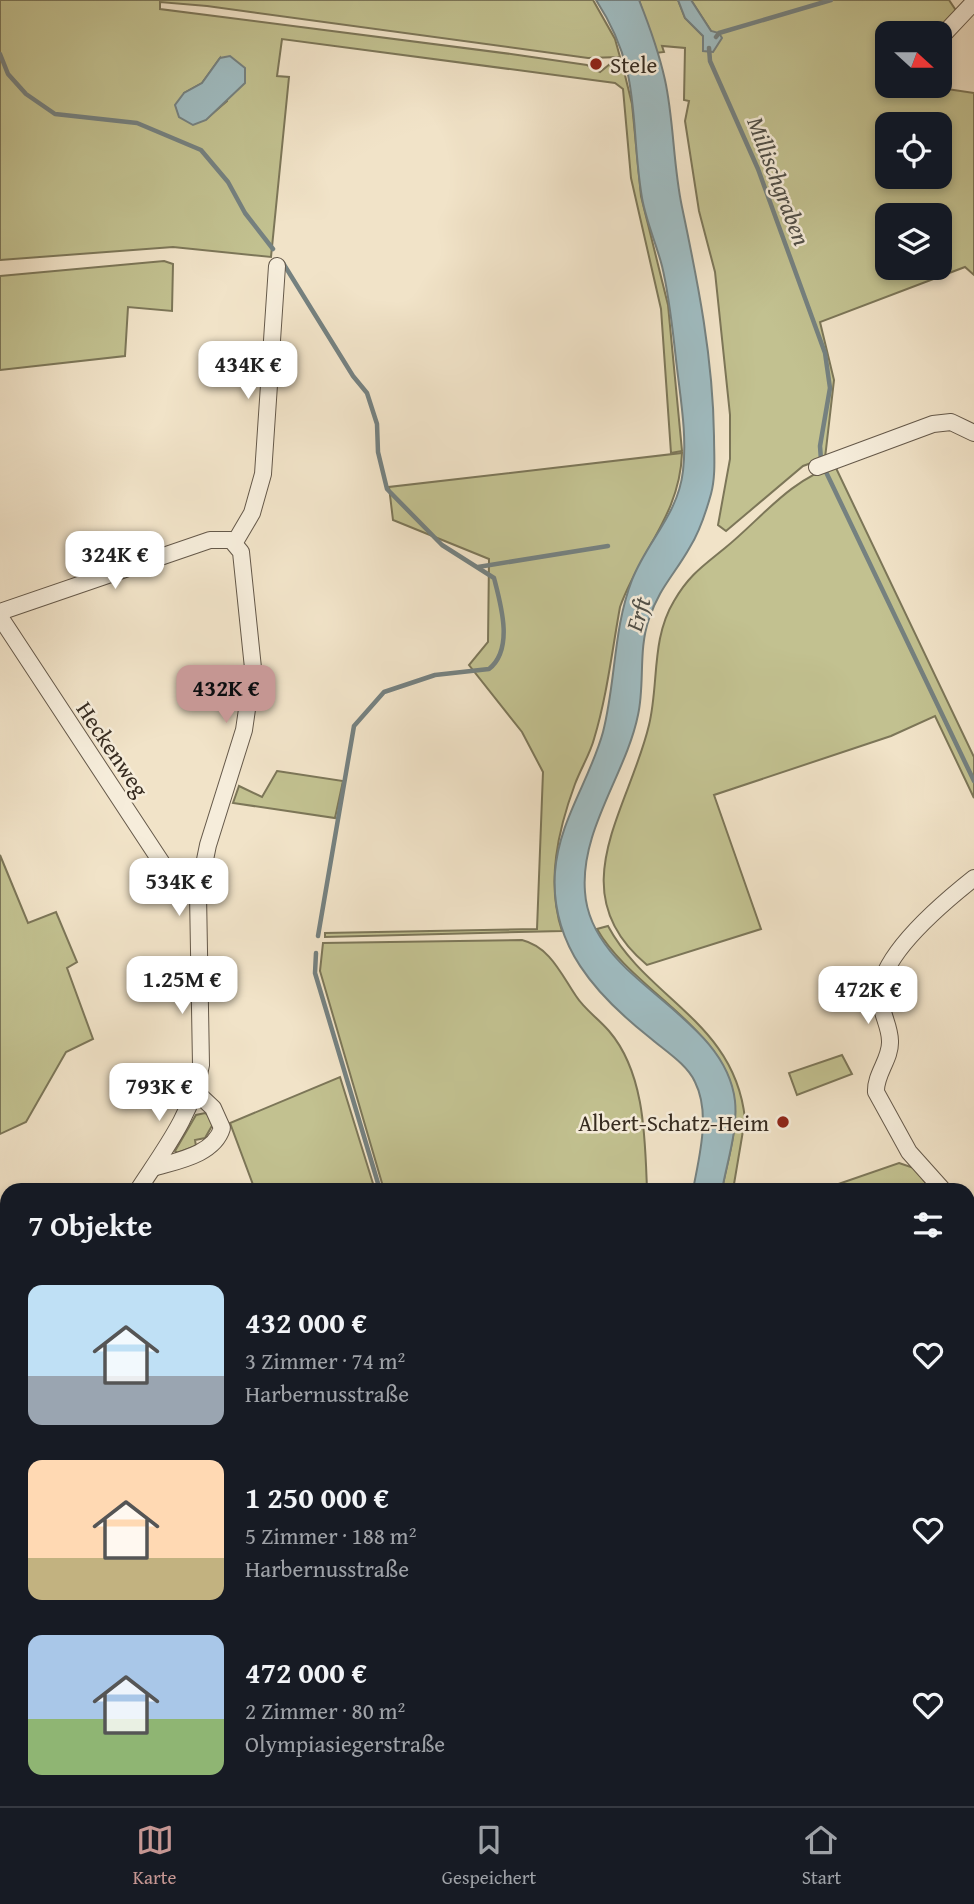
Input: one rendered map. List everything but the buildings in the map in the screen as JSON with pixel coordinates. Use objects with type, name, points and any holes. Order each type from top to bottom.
[{"type":"street","points":[[952,23],[967,4]]},
{"type":"street","points":[[235,542],[252,513],[263,474],[277,266]]},
{"type":"street","points":[[817,467],[933,424],[951,422],[974,433]]},
{"type":"street","points":[[0,612],[210,540],[225,539],[235,542],[241,552],[254,648],[252,687],[244,730],[208,845],[198,894],[197,943],[202,1058],[196,1092],[182,1121],[143,1183]]},
{"type":"street","name":"Heckenweg","points":[[0,617],[177,886],[198,894]]},
{"type":"street","points":[[937,1183],[909,1152],[876,1093],[890,1042],[880,989],[883,976],[900,951],[940,907],[974,878]]},
{"type":"street","points":[[153,1168],[205,1149],[220,1135],[222,1128],[215,1112],[196,1092]]},
{"type":"shaded area","points":[[0,0],[593,0],[615,39],[620,57],[588,58],[207,6],[160,2],[160,9],[511,54],[587,65],[600,72],[610,64],[622,63],[632,104],[641,196],[668,305],[682,451],[671,453],[661,309],[631,178],[623,89],[615,83],[282,39],[277,76],[289,77],[271,257],[173,247],[0,260]],"holes":[[[220,58],[227,101],[205,120],[189,121],[184,93],[202,83]]]},
{"type":"shaded area","points":[[639,0],[678,0],[685,18],[703,36],[711,31],[691,0],[949,0],[957,12],[949,21],[875,21],[875,98],[952,98],[952,90],[974,93],[974,275],[965,267],[952,272],[952,203],[875,203],[875,280],[931,280],[820,322],[834,380],[825,458],[803,466],[726,531],[718,525],[730,459],[730,415],[715,272],[699,211],[685,121],[689,101],[684,100],[685,48],[662,46],[664,52],[656,53]]},
{"type":"shaded area","points":[[164,261],[173,264],[172,311],[128,307],[125,356],[0,370],[0,276]]},
{"type":"shaded area","points":[[682,453],[680,475],[667,514],[620,607],[599,723],[575,784],[559,838],[555,894],[562,931],[325,937],[325,933],[537,929],[543,772],[522,732],[469,665],[488,642],[489,559],[393,520],[389,487]]},
{"type":"shaded area","points":[[835,466],[974,757],[974,798],[935,716],[891,736],[714,795],[761,929],[647,965],[621,937],[607,909],[604,879],[616,819],[640,757],[649,725],[659,646],[667,616],[685,584],[703,566],[789,490]]},
{"type":"shaded area","points":[[277,771],[343,781],[335,818],[233,803],[239,786],[262,797]]},
{"type":"shaded area","points":[[0,855],[28,923],[56,912],[77,962],[67,968],[93,1039],[66,1052],[26,1122],[0,1134]]},
{"type":"shaded area","points":[[608,926],[644,973],[708,1035],[725,1058],[738,1086],[745,1119],[734,1183],[723,1183],[735,1115],[731,1086],[720,1060],[702,1037],[614,952],[597,929]]},
{"type":"shaded area","points":[[522,940],[540,949],[560,970],[580,1001],[609,1031],[630,1066],[644,1128],[647,1183],[382,1183],[320,971],[323,943]]},
{"type":"shaded area","points":[[842,1055],[852,1074],[797,1095],[789,1073]]},
{"type":"shaded area","points":[[340,1077],[373,1183],[252,1183],[230,1123]]},
{"type":"shaded area","points":[[205,1113],[212,1118],[213,1124],[205,1138],[195,1140],[196,1146],[177,1153],[175,1151],[196,1115]]},
{"type":"shaded area","points":[[899,1163],[914,1168],[926,1183],[841,1183]]},
{"type":"water","name":"Erft","points":[[596,0],[639,0],[663,70],[679,191],[708,349],[713,407],[714,480],[694,541],[658,598],[649,619],[644,643],[638,715],[624,759],[589,846],[585,892],[593,923],[610,950],[632,974],[685,1019],[708,1043],[726,1070],[736,1112],[724,1183],[694,1183],[703,1122],[700,1094],[691,1075],[611,1004],[595,986],[569,945],[560,923],[555,898],[555,872],[562,835],[603,732],[626,599],[638,566],[675,501],[684,458],[683,419],[669,304],[662,266],[642,198],[628,74],[611,26]]},
{"type":"water","points":[[678,0],[691,0],[711,31],[719,33],[722,38],[713,52],[703,51],[703,36],[685,18]]},
{"type":"water","points":[[230,56],[245,68],[245,83],[206,120],[193,125],[179,117],[175,105],[184,93],[202,83],[220,58]]},
{"type":"waterway","name":"Millischgraben","points":[[716,37],[719,33],[831,0]]},
{"type":"waterway","name":"Millischgraben","points":[[709,48],[710,61],[758,169],[825,353],[830,388],[820,446],[821,460]]},
{"type":"waterway","points":[[0,54],[8,74],[26,94],[55,114],[137,123],[201,150],[228,182],[245,213],[273,249]]},
{"type":"waterway","points":[[283,263],[353,376],[367,393],[377,424],[378,452],[387,489],[442,545],[494,578],[504,626],[501,650],[489,669],[435,675],[384,692],[354,726],[318,936]]},
{"type":"waterway","name":"Millischgraben","points":[[826,472],[974,781]]},
{"type":"waterway","points":[[478,567],[608,546]]},
{"type":"waterway","points":[[316,953],[315,973],[378,1183]]},
{"type":"place","name":"Stele","points":[[596,64]]},
{"type":"place","name":"Albert-Schatz-Heim","points":[[783,1122]]}]
